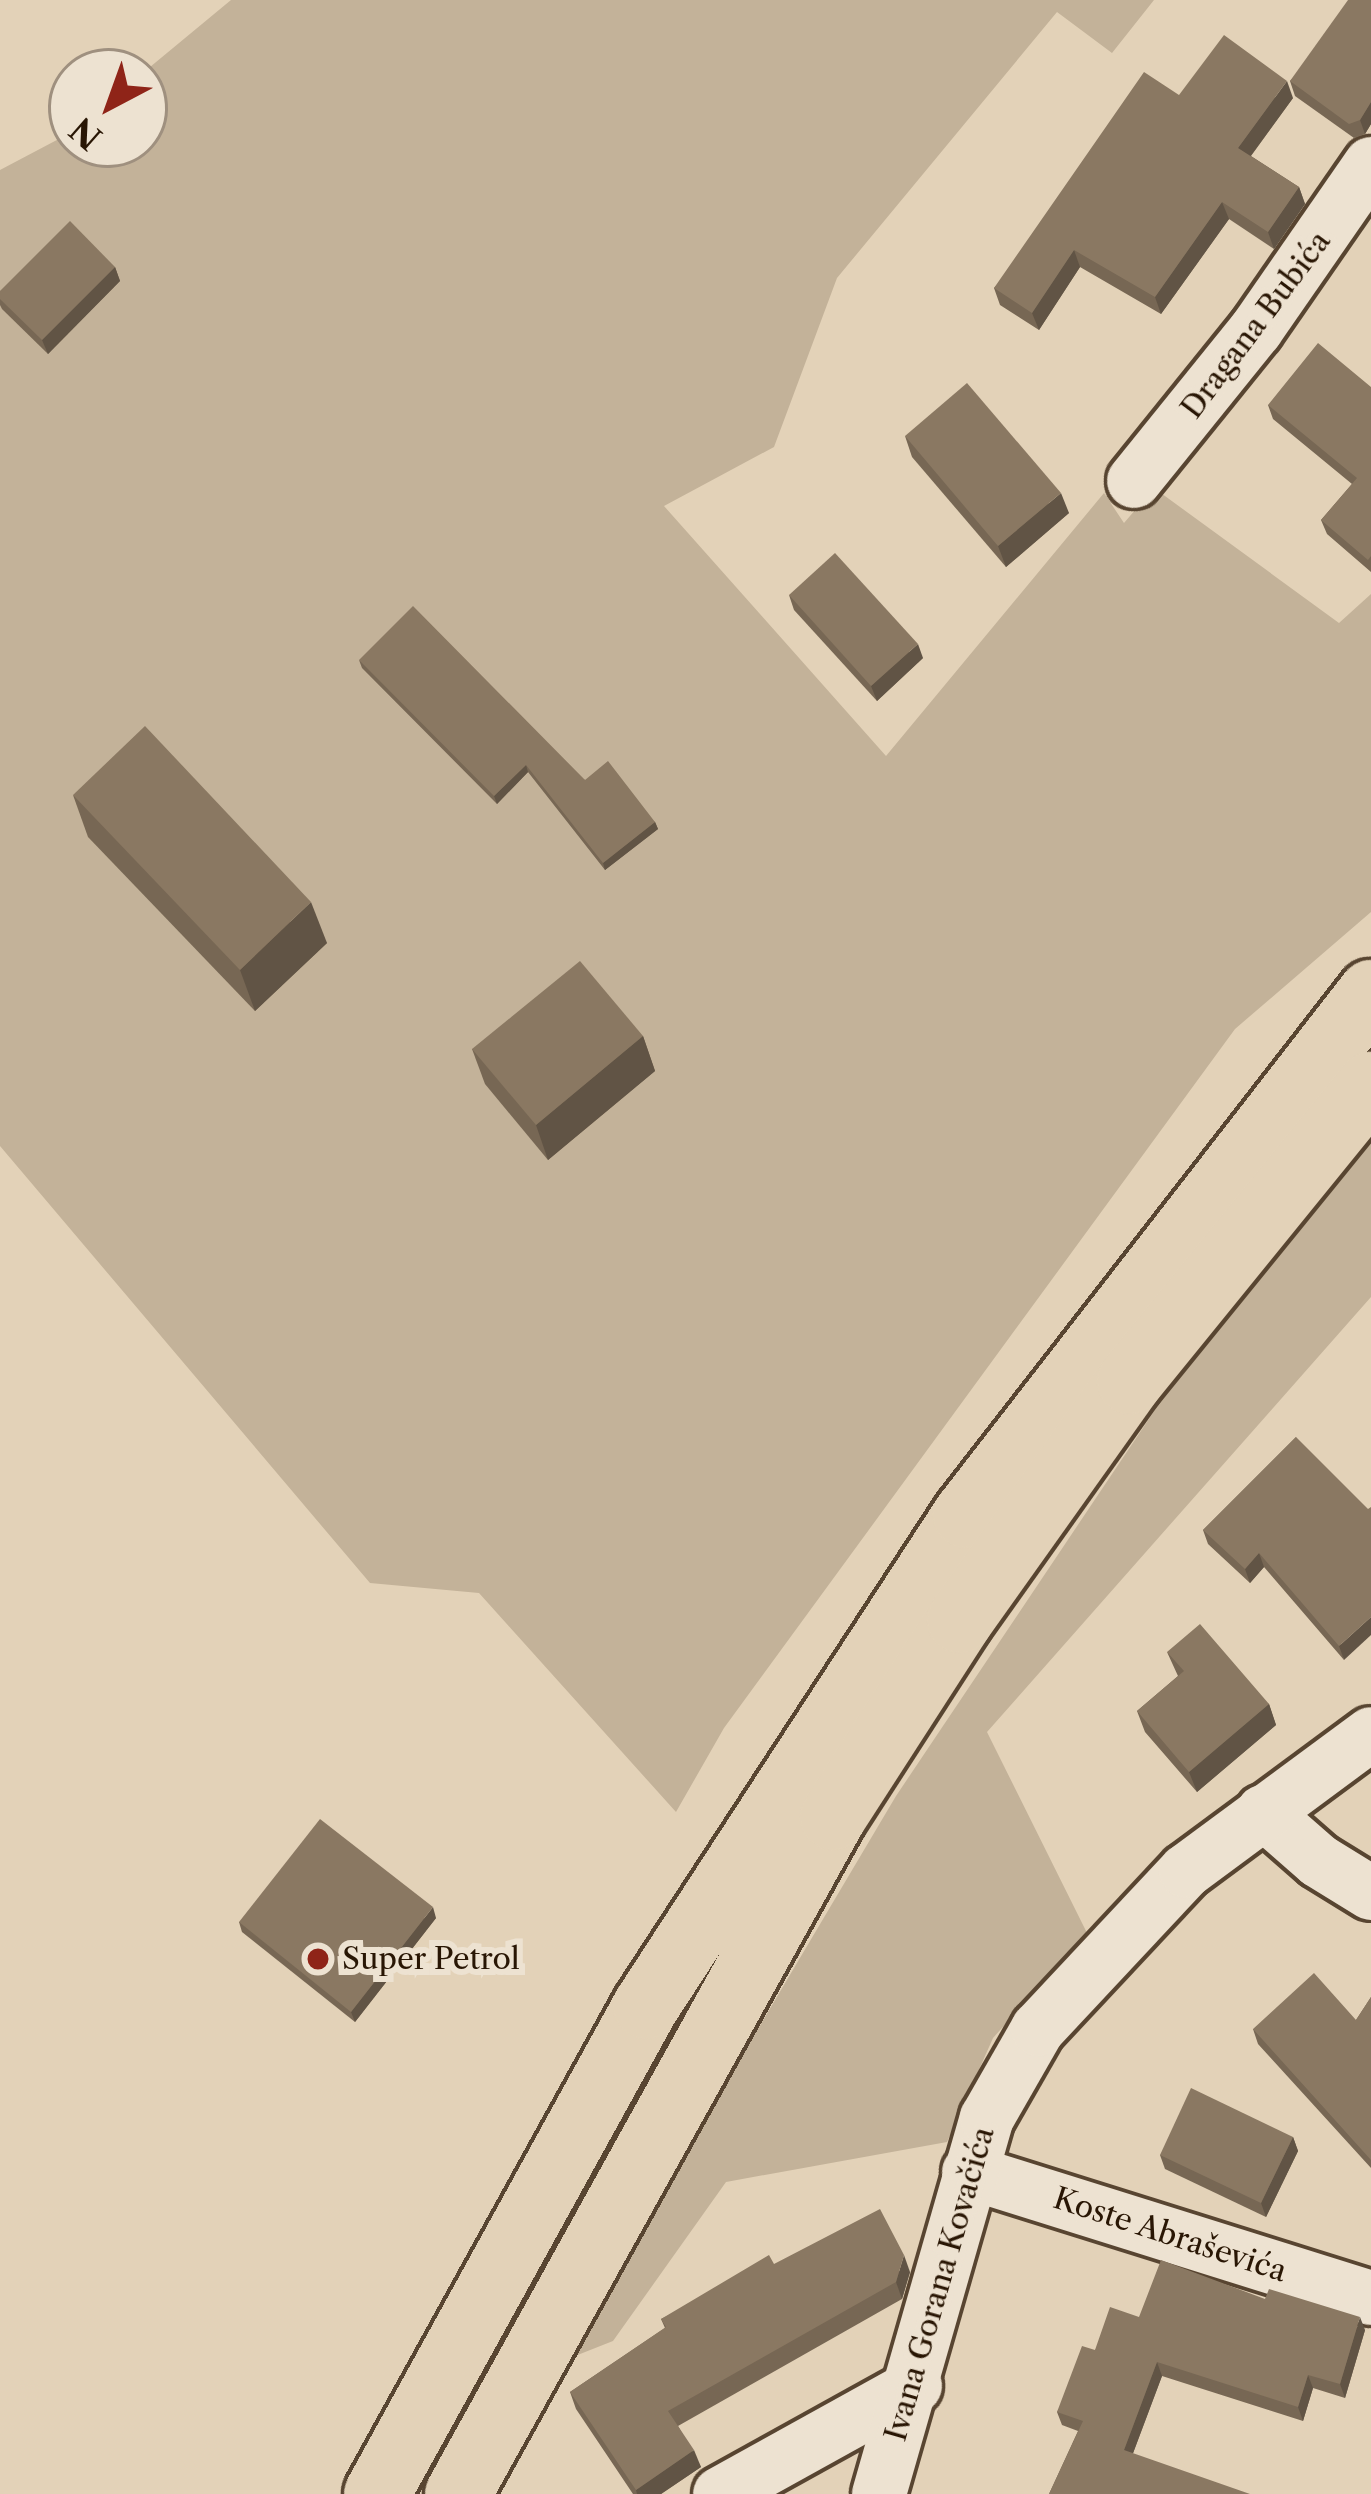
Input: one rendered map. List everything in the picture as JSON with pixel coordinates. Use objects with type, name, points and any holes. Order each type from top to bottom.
[{"type":"main road","points":[[376,2494],[646,2006],[966,1515],[1371,993]]},
{"type":"main road","points":[[458,2494],[833,1817],[960,1620],[1130,1381],[1371,1084]]},
{"type":"street","name":"Dragana Bubića","points":[[1134,481],[1268,315],[1371,164]]},
{"type":"street","name":"Ivana Gorana Kovačića","points":[[879,2494],[915,2386],[969,2172],[1011,2071],[1078,1978],[1186,1871],[1371,1734]]},
{"type":"street","points":[[1262,1812],[1318,1862],[1371,1893]]},
{"type":"street","name":"Koste Abraševića","points":[[969,2172],[1371,2299]]},
{"type":"street","points":[[720,2494],[915,2386]]},
{"type":"shaded area","points":[[231,0],[1154,0],[1112,53],[1057,12],[837,278],[774,447],[664,506],[886,756],[1104,493],[1124,523],[1154,488],[1339,623],[1371,594],[1371,912],[1235,1029],[724,1728],[676,1812],[479,1593],[370,1583],[0,1146],[0,170],[48,145],[48,168],[168,168],[168,52]]},
{"type":"shaded area","points":[[1371,1122],[1371,1297],[987,1732],[1087,1933],[993,2038],[947,2142],[726,2182],[613,2341],[575,2356],[679,2162],[896,1796],[1265,1246]]},
{"type":"building","points":[[1348,0],[1371,0],[1371,102],[1360,120],[1349,124],[1290,81]]},
{"type":"building","points":[[1224,35],[1287,81],[1238,148],[1299,187],[1268,232],[1222,202],[1155,297],[1074,250],[1032,313],[994,288],[1144,72],[1179,95]]},
{"type":"building","points":[[70,221],[115,267],[42,340],[0,299],[0,291]]},
{"type":"building","points":[[1318,343],[1371,387],[1368,560],[1321,520],[1357,478],[1268,405]]},
{"type":"building","points":[[967,383],[1061,493],[998,546],[905,436]]},
{"type":"building","points":[[835,553],[918,644],[871,686],[789,595]]},
{"type":"building","points":[[413,606],[585,780],[608,761],[655,822],[603,863],[526,765],[494,796],[359,660]]},
{"type":"building","points":[[145,726],[311,902],[240,970],[73,795]]},
{"type":"building","points":[[580,961],[643,1036],[536,1125],[472,1049]]},
{"type":"building","points":[[1296,1437],[1371,1507],[1371,1617],[1339,1646],[1259,1553],[1245,1569],[1203,1530]]},
{"type":"building","points":[[1200,1624],[1269,1704],[1189,1772],[1137,1711],[1184,1671],[1167,1652]]},
{"type":"building","points":[[320,1819],[433,1907],[351,2012],[239,1922]]},
{"type":"building","points":[[1314,1973],[1356,2020],[1371,1997],[1371,2160],[1253,2029]]},
{"type":"building","points":[[1191,2088],[1293,2137],[1261,2203],[1160,2155]]},
{"type":"building","points":[[880,2209],[904,2255],[896,2282],[668,2411],[694,2450],[636,2490],[570,2392],[666,2327],[661,2319],[769,2255],[774,2264]]},
{"type":"building","points":[[1161,2260],[1265,2299],[1269,2289],[1360,2317],[1340,2384],[1308,2375],[1298,2407],[1157,2362],[1124,2450],[1250,2494],[1049,2494],[1083,2421],[1057,2412],[1082,2346],[1095,2350],[1110,2307],[1139,2317]]},
{"type":"place","name":"Super Petrol","points":[[318,1959]]}]
